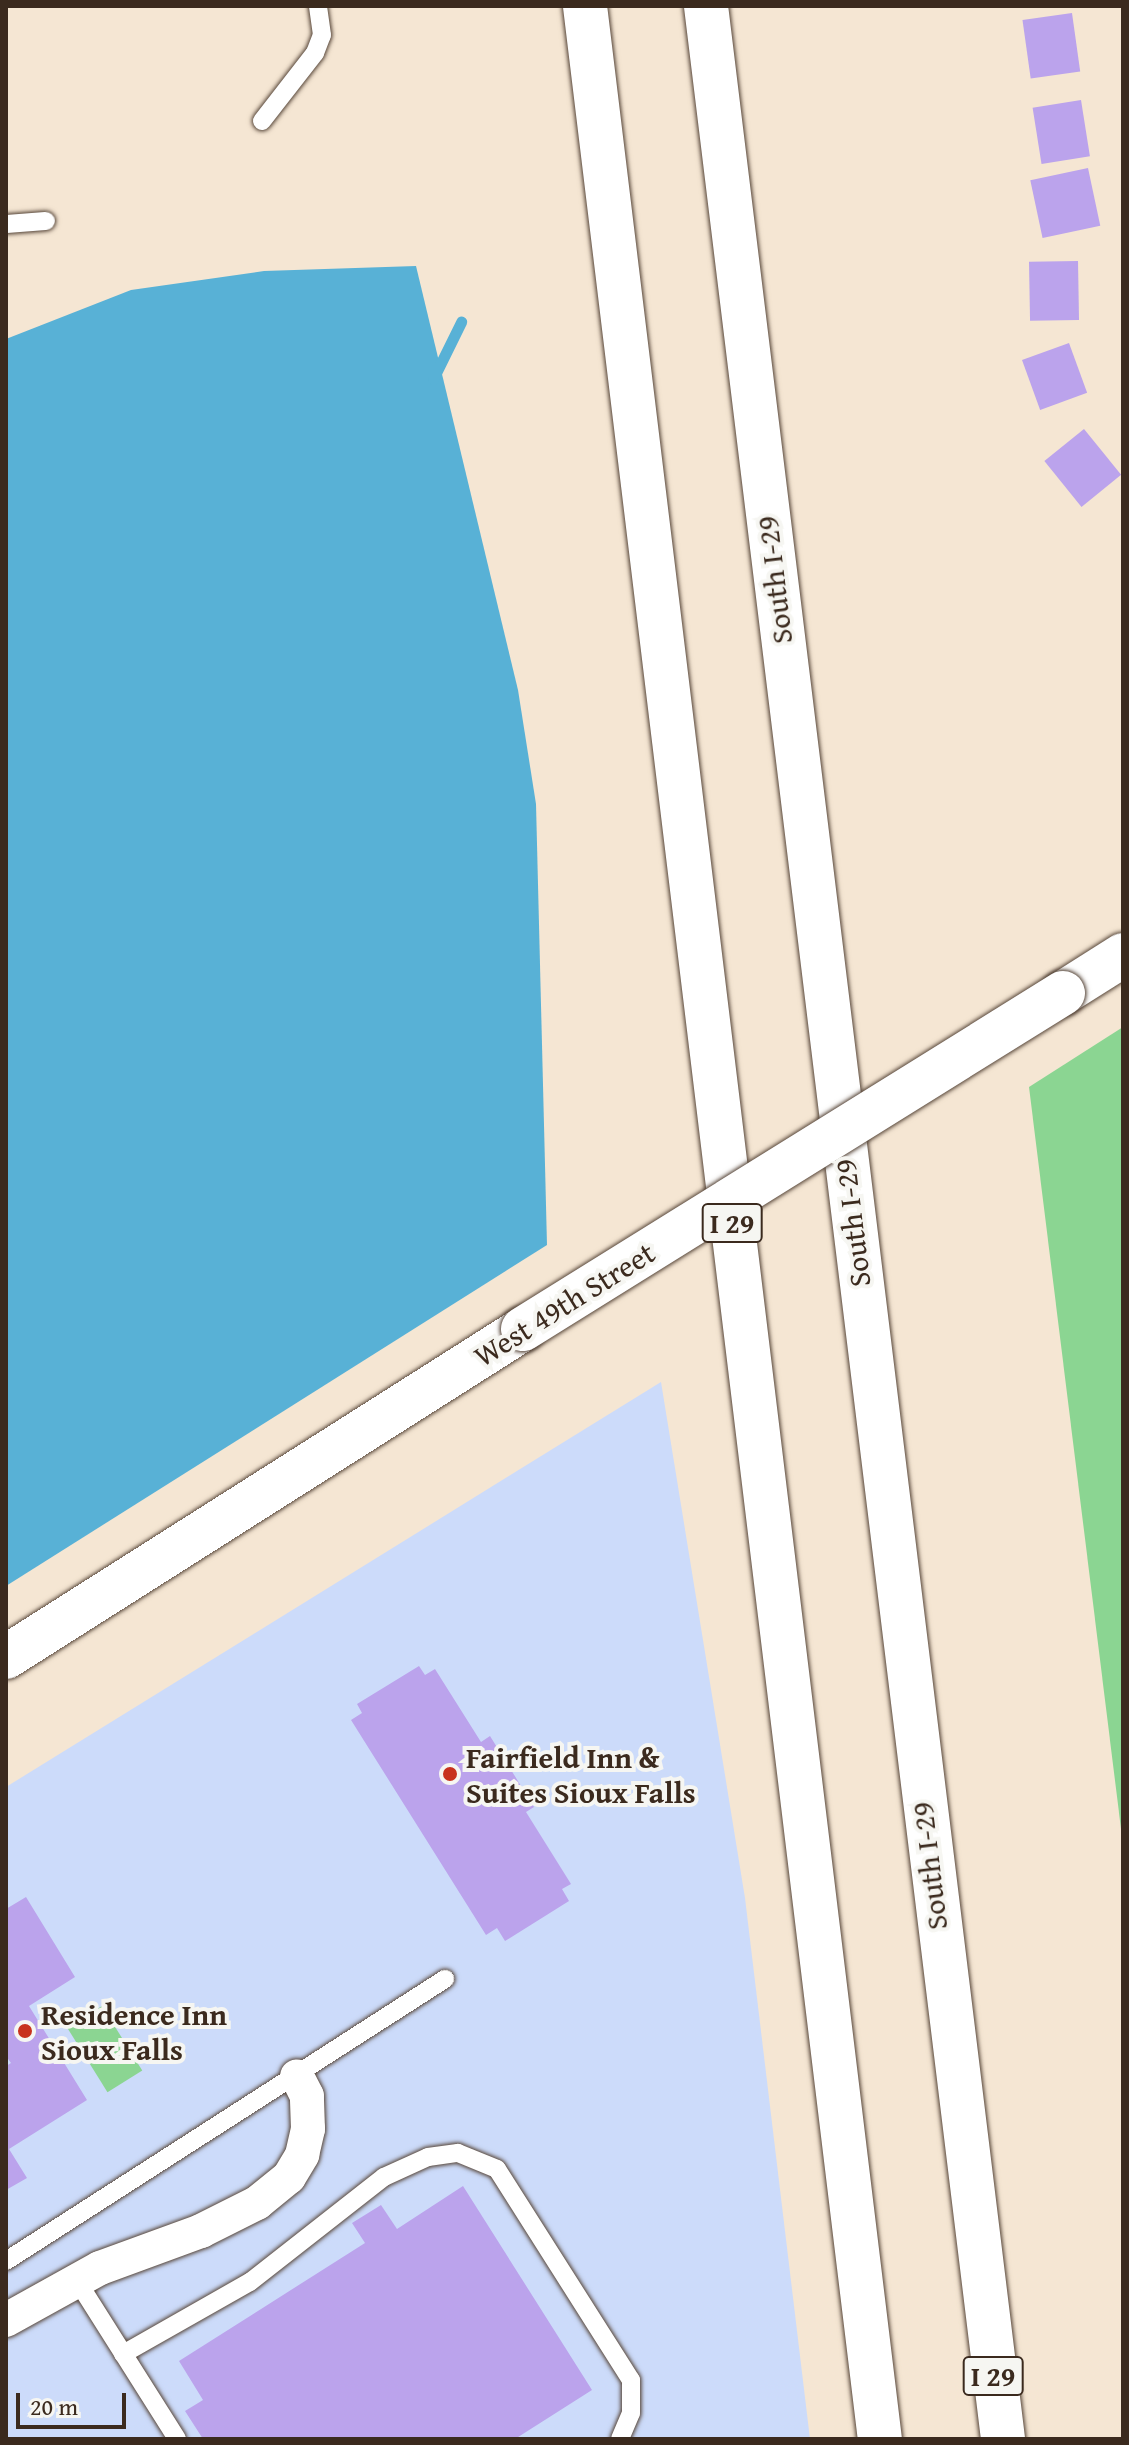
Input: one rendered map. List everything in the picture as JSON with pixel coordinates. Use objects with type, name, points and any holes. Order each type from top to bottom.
[{"type":"main road","name":"I 29","points":[[585,6],[880,2439]]},
{"type":"main road","name":"South I-29","points":[[706,6],[1003,2439]]},
{"type":"main road","name":"West 49th Street","points":[[6,1657],[523,1329],[1123,955]]},
{"type":"street","points":[[6,2320],[76,2279],[201,2231],[257,2203],[289,2177],[302,2155],[308,2129],[307,2096],[297,2076]]},
{"type":"lane","points":[[262,121],[315,53],[322,35],[318,6]]},
{"type":"lane","points":[[6,224],[46,221]]},
{"type":"lane","points":[[6,2261],[445,1979]]},
{"type":"lane","points":[[123,2354],[250,2282],[384,2177],[428,2157],[458,2153],[497,2169],[631,2380],[631,2413],[620,2439]]},
{"type":"lane","points":[[76,2279],[177,2439]]},
{"type":"shaded area","points":[[661,1382],[745,1898],[810,2439],[6,2439],[6,1787]]},
{"type":"green space","points":[[1123,1027],[1123,1845],[1029,1087]]},
{"type":"green space","points":[[102,2006],[142,2070],[108,2092],[67,2028]]},
{"type":"water","points":[[416,266],[518,690],[536,804],[547,1245],[6,1586],[6,339],[131,290],[264,271]]},
{"type":"building","points":[[1072,13],[1080,71],[1031,78],[1022,20]]},
{"type":"building","points":[[1081,100],[1090,156],[1042,164],[1033,108]]},
{"type":"building","points":[[1088,168],[1100,226],[1043,238],[1030,180]]},
{"type":"building","points":[[1078,261],[1079,320],[1030,321],[1029,262]]},
{"type":"building","points":[[1069,343],[1087,393],[1040,410],[1022,360]]},
{"type":"building","points":[[1084,429],[1121,475],[1081,507],[1044,461]]},
{"type":"building","name":"Fairfield Inn & Suites Sioux Falls","points":[[419,1666],[425,1675],[435,1669],[481,1742],[490,1736],[534,1807],[526,1812],[571,1884],[562,1889],[569,1901],[505,1941],[497,1928],[486,1935],[351,1720],[362,1713],[357,1704]]},
{"type":"building","name":"Residence Inn Sioux Falls","points":[[26,1897],[75,1977],[29,2006],[87,2100],[9,2149],[27,2178],[6,2190],[6,2066],[11,2063],[6,2056],[6,1909]]},
{"type":"building","points":[[463,2186],[592,2390],[515,2439],[203,2439],[185,2411],[203,2400],[179,2361],[365,2243],[352,2223],[381,2205],[397,2229]]},
{"type":"waterway","points":[[433,379],[461,322]]},
{"type":"place","name":"Fairfield Inn & Suites Sioux Falls","points":[[450,1774]]},
{"type":"place","name":"Residence Inn Sioux Falls","points":[[25,2031]]}]
